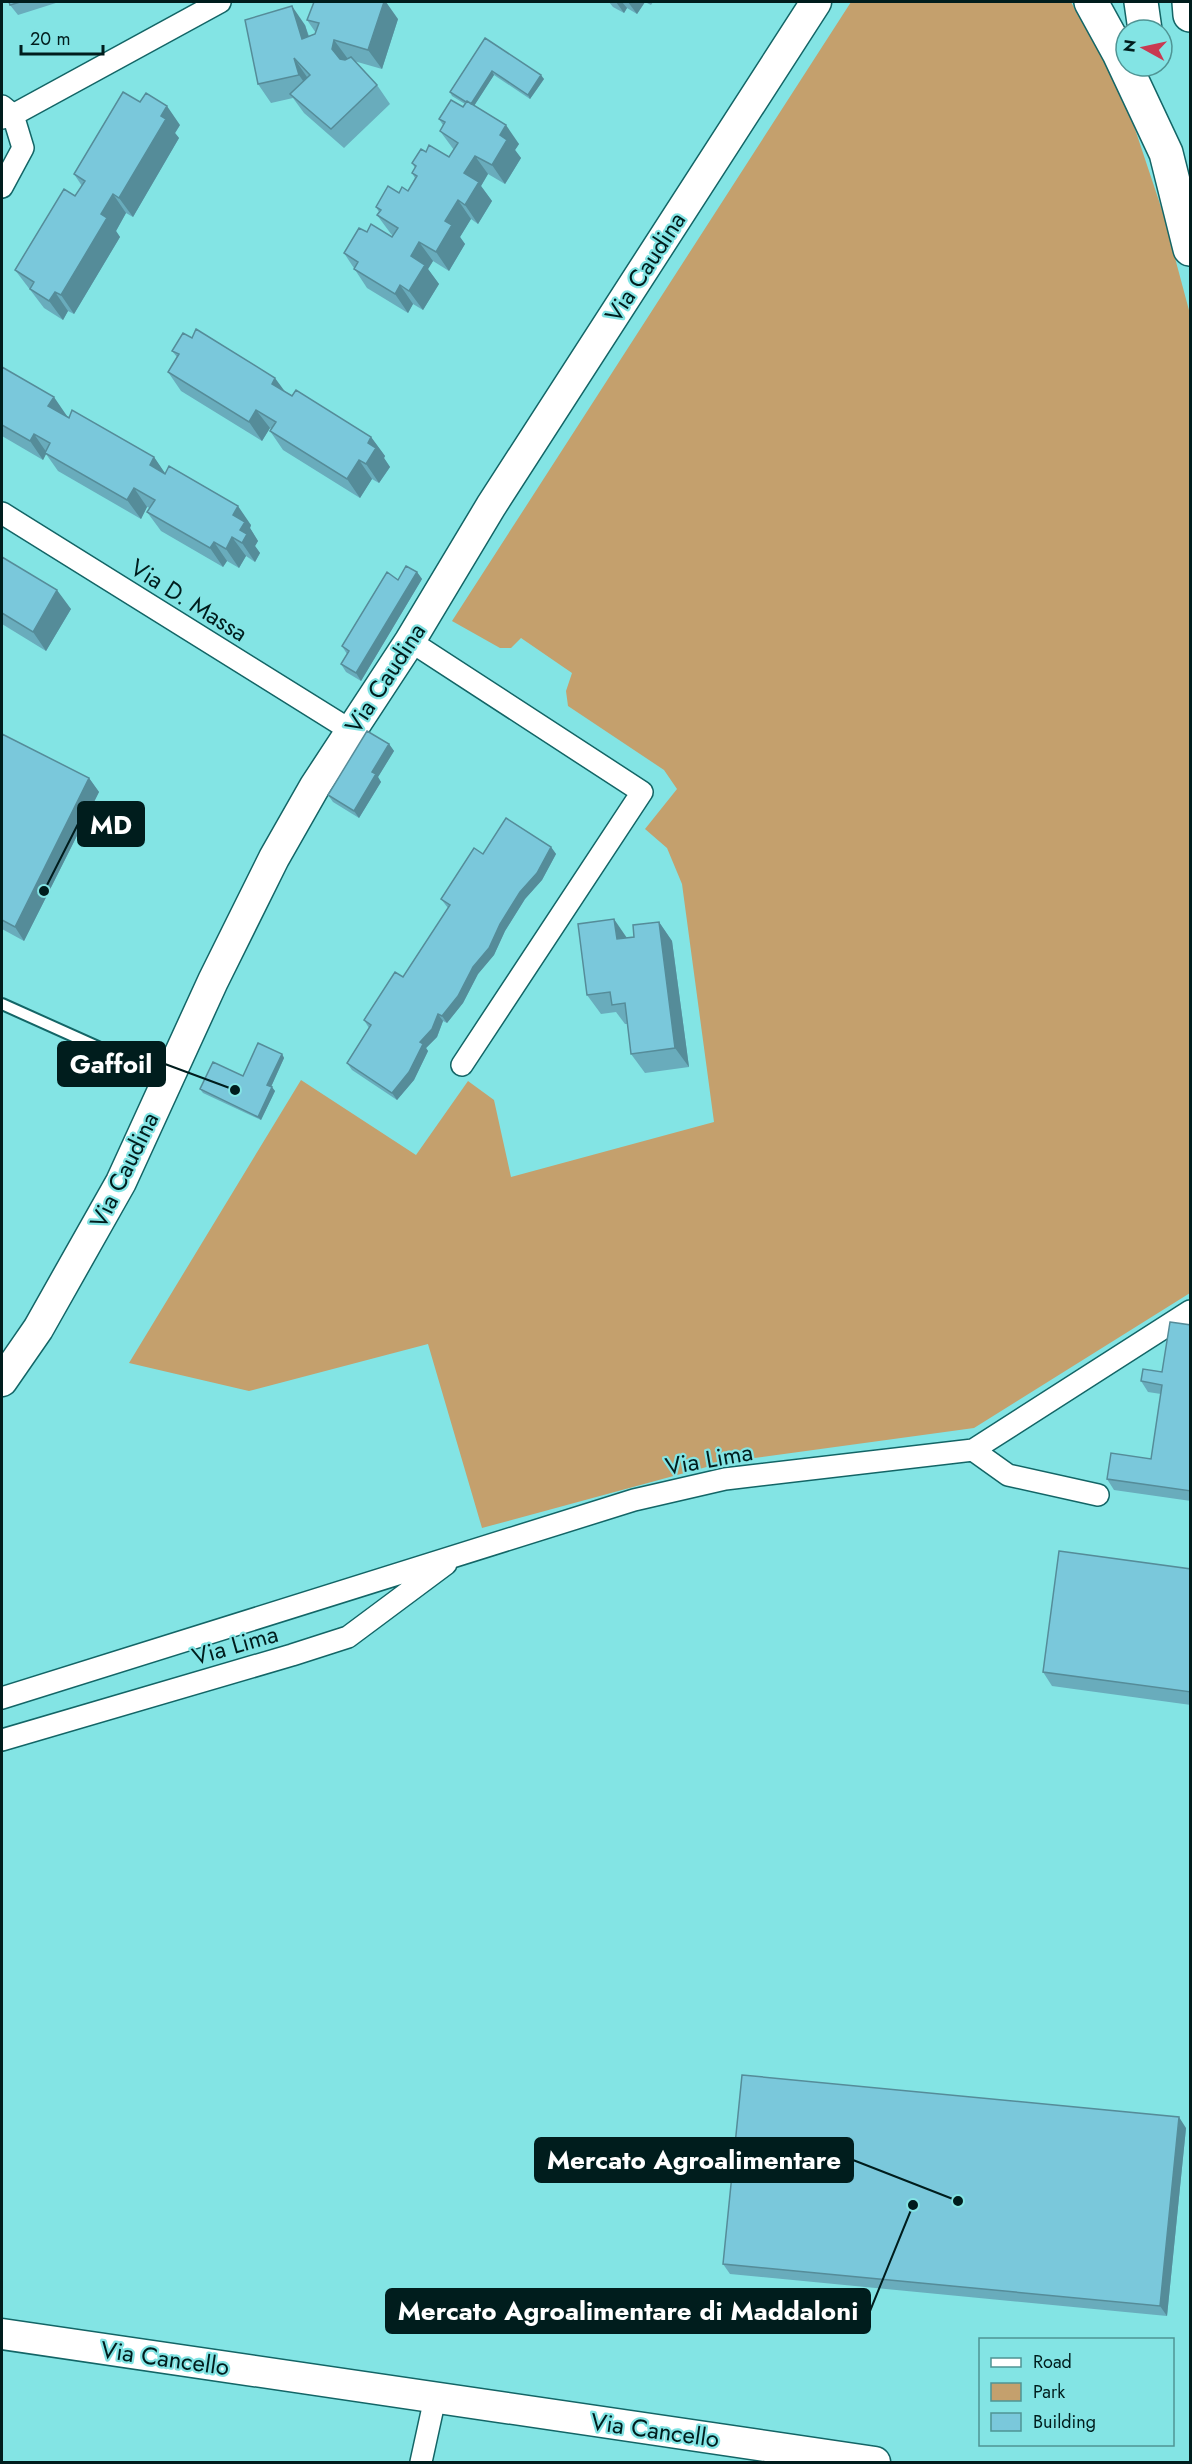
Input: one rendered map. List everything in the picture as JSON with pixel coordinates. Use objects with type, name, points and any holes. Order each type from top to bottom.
[{"type":"main road","name":"Via Caudina","points":[[2,1381],[38,1329],[121,1182],[273,858],[350,730],[410,641],[491,506],[816,2]]},
{"type":"main road","points":[[1091,2],[1119,53],[1166,153]]},
{"type":"main road","points":[[1141,2],[1143,18]]},
{"type":"main road","points":[[1189,2],[1191,15]]},
{"type":"main road","points":[[1153,78],[1166,153],[1191,249]]},
{"type":"main road","name":"Via Cancello","points":[[2,2334],[875,2463]]},
{"type":"street","points":[[2,187],[23,148],[5,113],[220,2]]},
{"type":"street","name":"Via D. Massa","points":[[2,513],[350,730]]},
{"type":"street","points":[[410,641],[642,792],[462,1065]]},
{"type":"street","name":"Via Lima","points":[[2,1698],[461,1552],[634,1500],[725,1479],[973,1450],[1191,1311]]},
{"type":"street","points":[[973,1450],[1008,1475],[1098,1495]]},
{"type":"street","name":"Via Lima","points":[[2,1740],[348,1637],[461,1552]]},
{"type":"street","points":[[421,2463],[435,2398]]},
{"type":"lane","points":[[2,1004],[168,1078]]},
{"type":"green space","points":[[851,2],[1071,2],[1125,99],[1163,213],[1190,314],[1190,1293],[974,1428],[725,1462],[482,1528],[428,1344],[249,1391],[129,1363],[301,1080],[416,1155],[468,1081],[494,1100],[511,1177],[714,1122],[682,884],[667,848],[645,829],[677,789],[664,770],[568,706],[566,691],[572,673],[521,638],[511,648],[500,648],[452,621]]},
{"type":"building","points":[[314,2],[384,2],[368,50],[334,40],[332,49],[340,59],[345,60],[351,57],[377,85],[331,129],[290,94],[310,75],[294,58],[299,75],[258,84],[245,20],[292,6],[302,39],[315,34],[319,23],[307,20]]},
{"type":"building","points":[[485,38],[541,75],[528,95],[492,71],[471,104],[450,92]]},
{"type":"building","points":[[123,92],[140,102],[146,93],[167,106],[161,116],[166,119],[119,198],[113,194],[101,214],[107,218],[61,295],[55,292],[49,301],[30,289],[34,282],[15,270],[64,189],[75,196],[85,181],[74,174]]},
{"type":"building","points":[[451,100],[463,107],[467,101],[506,125],[500,135],[507,140],[492,165],[475,156],[464,173],[479,182],[465,205],[458,200],[445,221],[452,225],[436,252],[419,242],[411,256],[425,265],[409,291],[400,285],[395,294],[354,269],[358,262],[344,253],[359,228],[367,232],[371,224],[392,237],[398,228],[377,215],[381,210],[376,207],[388,186],[399,193],[402,187],[408,191],[417,176],[412,173],[416,166],[412,163],[421,149],[426,152],[429,145],[449,157],[458,143],[440,131],[445,122],[439,119]]},
{"type":"building","points":[[196,329],[275,378],[272,384],[292,396],[296,390],[371,437],[368,443],[376,448],[366,464],[359,460],[347,479],[270,431],[276,422],[256,410],[249,422],[168,372],[179,354],[172,351],[183,333],[192,338]]},
{"type":"building","points":[[2,367],[54,397],[48,406],[69,418],[72,410],[154,457],[150,465],[165,474],[169,466],[238,506],[233,515],[245,522],[240,530],[247,534],[242,543],[232,537],[226,549],[214,542],[210,548],[147,512],[155,500],[134,488],[127,500],[45,453],[50,443],[34,434],[30,441],[2,425]]},
{"type":"building","points":[[2,557],[57,590],[33,632],[2,613]]},
{"type":"building","points":[[406,566],[417,572],[356,673],[341,664],[349,651],[342,646],[387,572],[398,580]]},
{"type":"building","points":[[367,731],[389,744],[372,772],[376,774],[354,811],[328,795]]},
{"type":"building","points":[[2,734],[89,778],[15,927],[2,920]]},
{"type":"building","points":[[506,818],[551,847],[537,873],[520,892],[500,924],[489,948],[473,967],[458,996],[442,1016],[438,1014],[432,1029],[420,1042],[423,1044],[409,1072],[392,1093],[347,1063],[371,1025],[364,1020],[395,972],[403,977],[450,905],[441,899],[474,848],[483,854]]},
{"type":"building","points":[[614,919],[617,939],[634,937],[633,925],[659,922],[675,1048],[631,1054],[625,1003],[612,1005],[610,992],[587,995],[578,924]]},
{"type":"building","points":[[258,1043],[282,1054],[267,1085],[272,1087],[258,1117],[200,1089],[213,1062],[243,1076]]},
{"type":"building","points":[[1170,1322],[1191,1325],[1191,1491],[1107,1479],[1111,1453],[1151,1459],[1162,1385],[1141,1381],[1143,1369],[1162,1372]]},
{"type":"building","points":[[1059,1551],[1191,1569],[1191,1692],[1043,1672]]},
{"type":"building","points":[[742,2075],[1179,2117],[1160,2306],[723,2264]]},
{"type":"place","name":"MD","points":[[44,891]]},
{"type":"place","name":"Gaffoil","points":[[235,1090]]},
{"type":"place","name":"Mercato Agroalimentare","points":[[958,2201]]},
{"type":"place","name":"Mercato Agroalimentare di Maddaloni","points":[[913,2205]]}]
